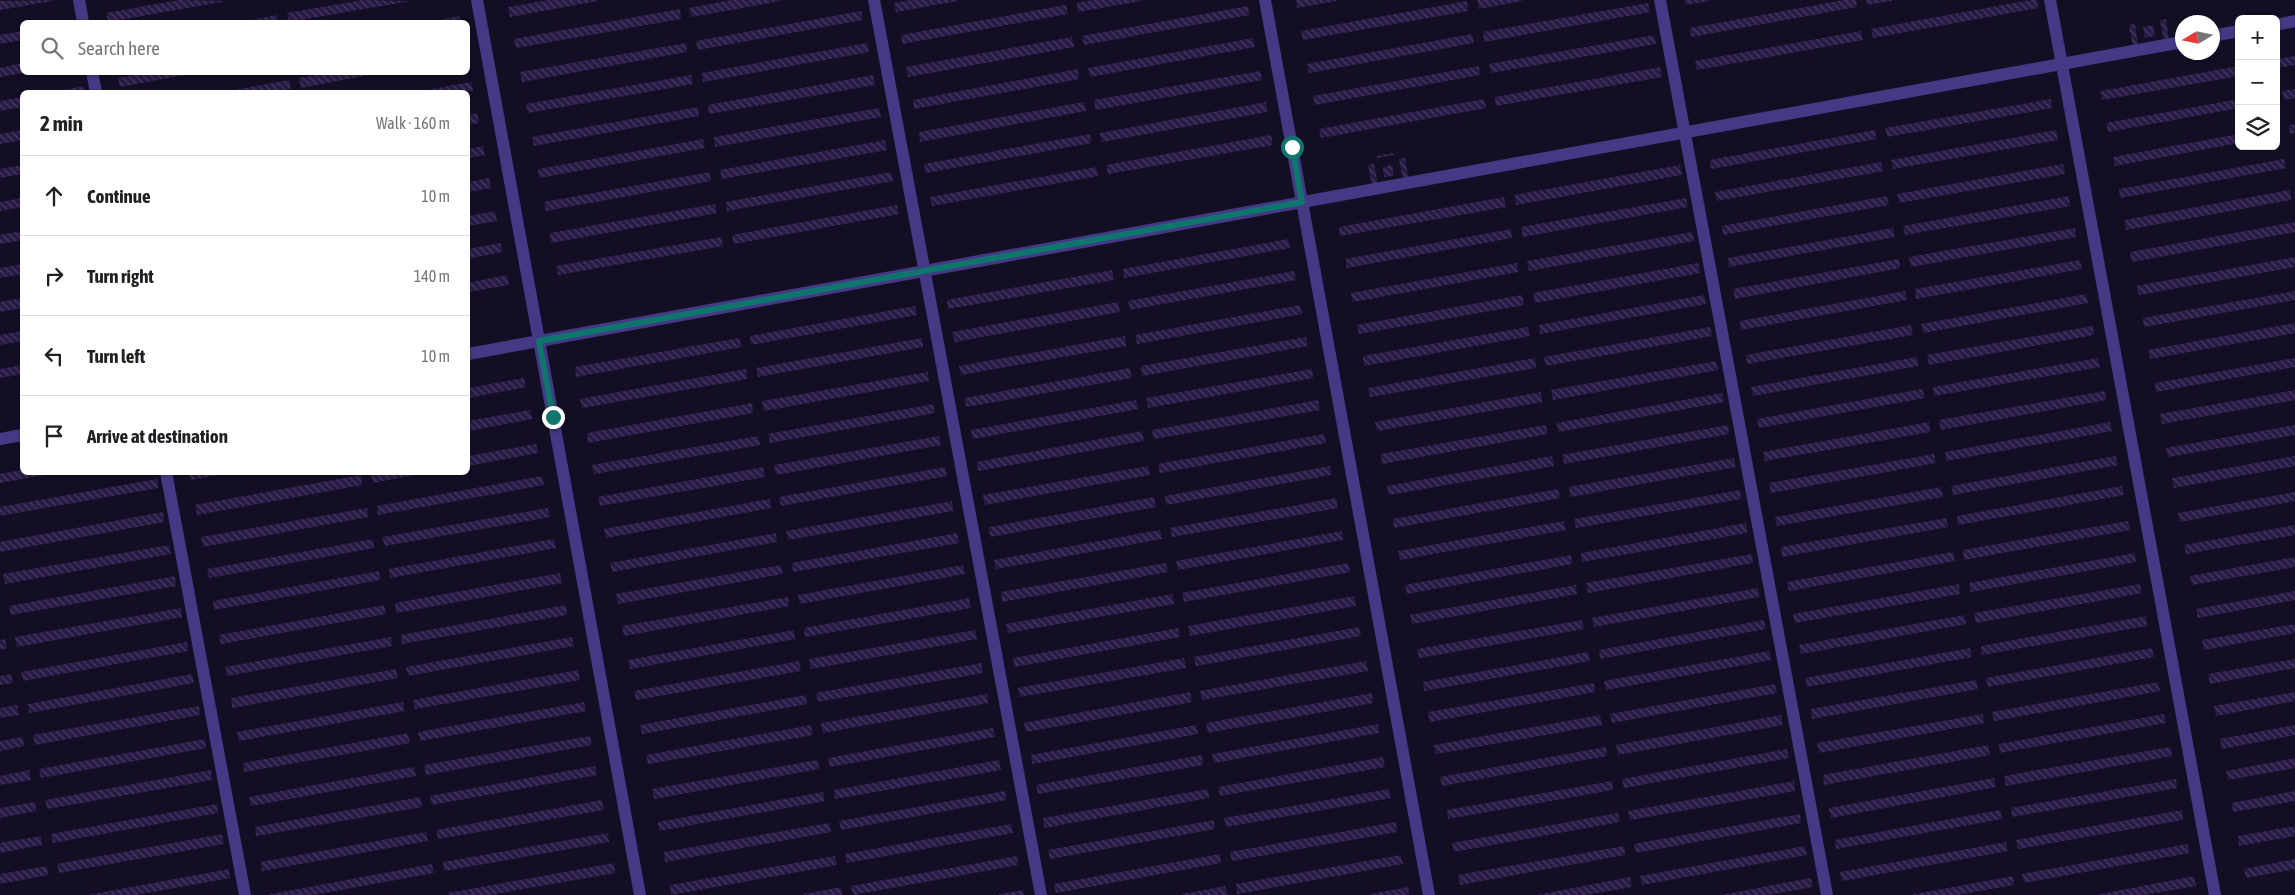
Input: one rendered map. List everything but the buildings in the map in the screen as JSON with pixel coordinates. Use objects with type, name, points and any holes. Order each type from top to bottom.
[{"type":"lane","points":[[79,0],[83,20]]},
{"type":"lane","points":[[477,0],[640,895]]},
{"type":"lane","points":[[874,0],[1041,895]]},
{"type":"lane","points":[[1265,0],[1429,895]]},
{"type":"lane","points":[[1660,0],[1826,895]]},
{"type":"lane","points":[[2050,0],[2214,895]]},
{"type":"lane","points":[[2280,24],[2295,21]]},
{"type":"lane","points":[[2220,35],[2235,33]]},
{"type":"lane","points":[[470,354],[2175,43]]},
{"type":"lane","points":[[93,75],[96,90]]},
{"type":"lane","points":[[0,439],[20,435]]},
{"type":"lane","points":[[167,475],[245,895]]},
{"type":"route","points":[[553,417],[539,341],[1302,202],[1292,147]]}]
